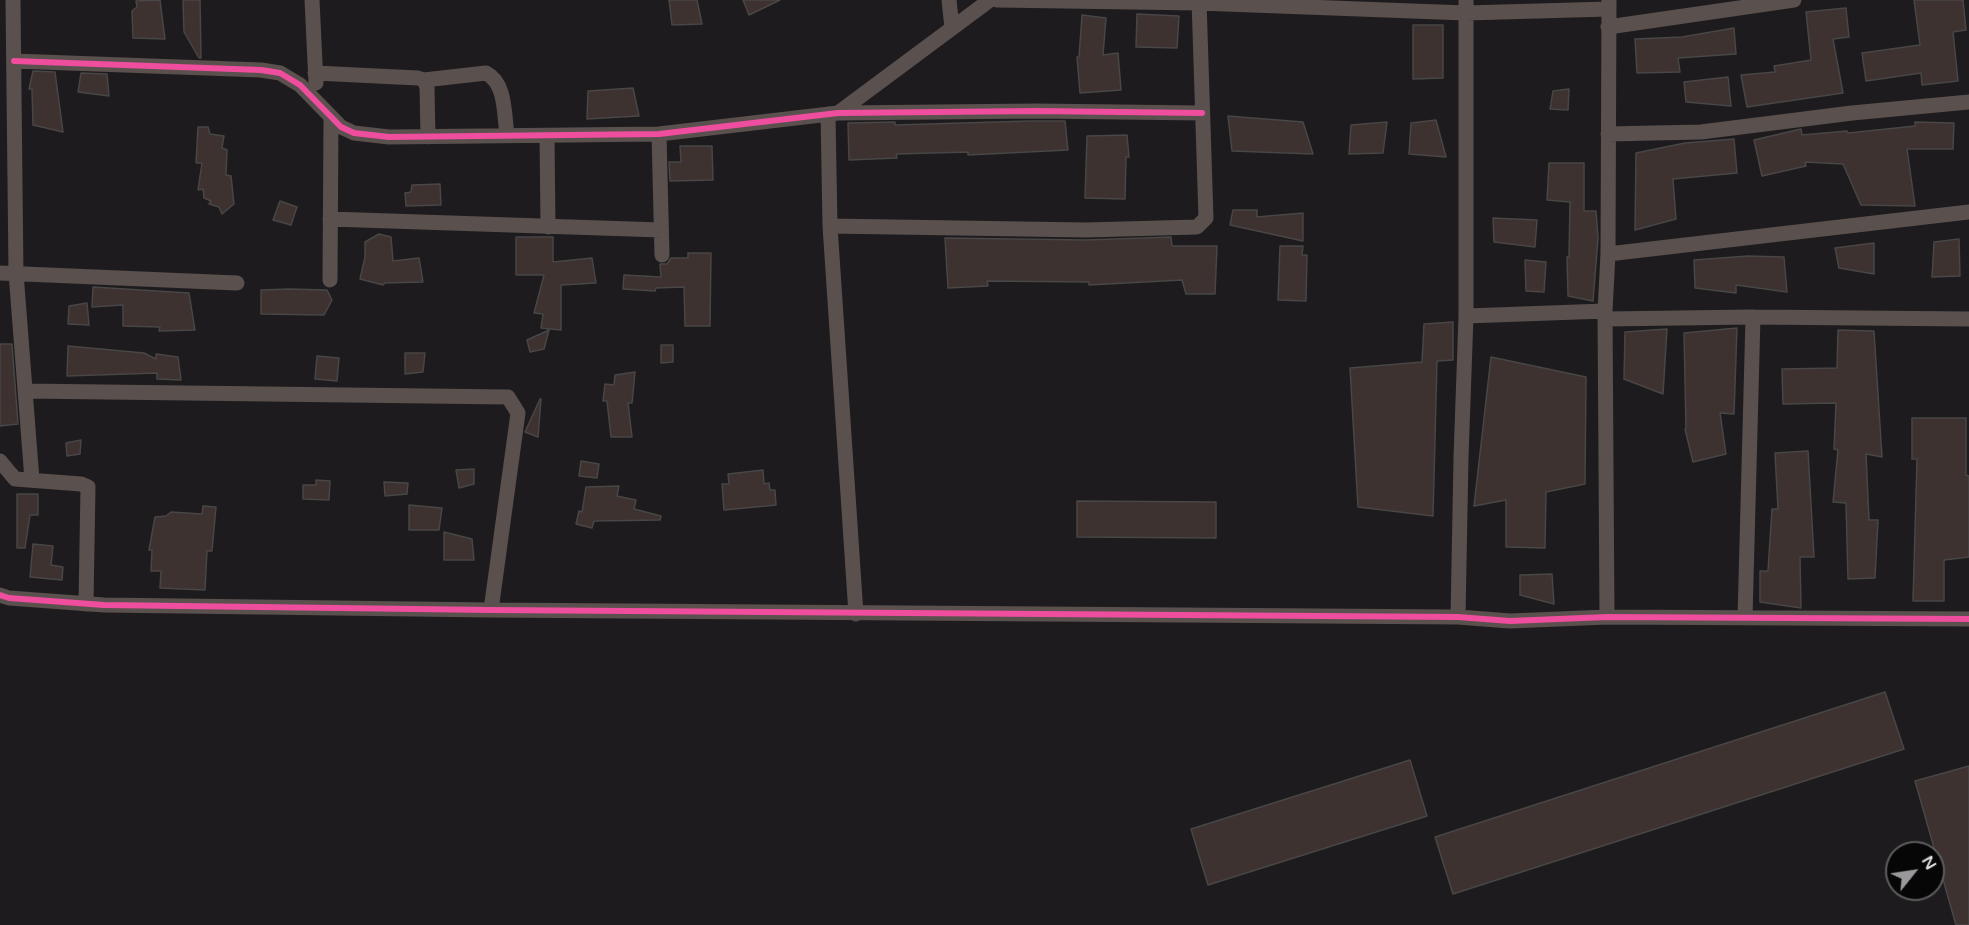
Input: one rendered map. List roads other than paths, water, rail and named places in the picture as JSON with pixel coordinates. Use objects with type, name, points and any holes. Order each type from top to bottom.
[{"type":"street","points":[[13,0],[14,61],[8,191],[32,480]]},
{"type":"street","points":[[312,0],[316,101]]},
{"type":"street","points":[[949,0],[952,28]]},
{"type":"street","points":[[833,114],[990,0]]},
{"type":"street","points":[[997,0],[1466,6],[1609,5],[1608,254],[1605,315],[1606,617]]},
{"type":"street","points":[[1608,27],[1794,0]]},
{"type":"street","points":[[830,226],[1075,230],[1197,227],[1206,218],[1199,2]]},
{"type":"street","points":[[1458,617],[1466,316],[1466,6]]},
{"type":"street","points":[[14,61],[261,70],[280,73],[300,85],[341,127],[354,133],[389,137],[659,134],[833,114],[1036,111],[1202,113]]},
{"type":"street","points":[[315,73],[424,80],[486,73],[494,77],[499,85],[507,135]]},
{"type":"street","points":[[424,80],[427,87],[428,136]]},
{"type":"street","points":[[1608,134],[1701,132],[1852,113],[1969,102]]},
{"type":"street","points":[[833,114],[830,226],[856,614]]},
{"type":"street","points":[[330,280],[331,119]]},
{"type":"street","points":[[659,134],[662,255]]},
{"type":"street","points":[[547,136],[548,226]]},
{"type":"street","points":[[1608,254],[1969,212]]},
{"type":"street","points":[[330,219],[661,230]]},
{"type":"street","points":[[0,273],[237,284]]},
{"type":"street","points":[[1466,316],[1605,315],[1969,319]]},
{"type":"street","points":[[1745,618],[1753,317]]},
{"type":"street","points":[[25,391],[508,398],[518,413],[491,610]]},
{"type":"street","points":[[0,461],[15,478],[81,484],[88,487],[86,604]]},
{"type":"street","points":[[0,595],[9,598],[86,604],[491,610],[1458,617],[1510,621],[1606,617],[1969,619]]}]
